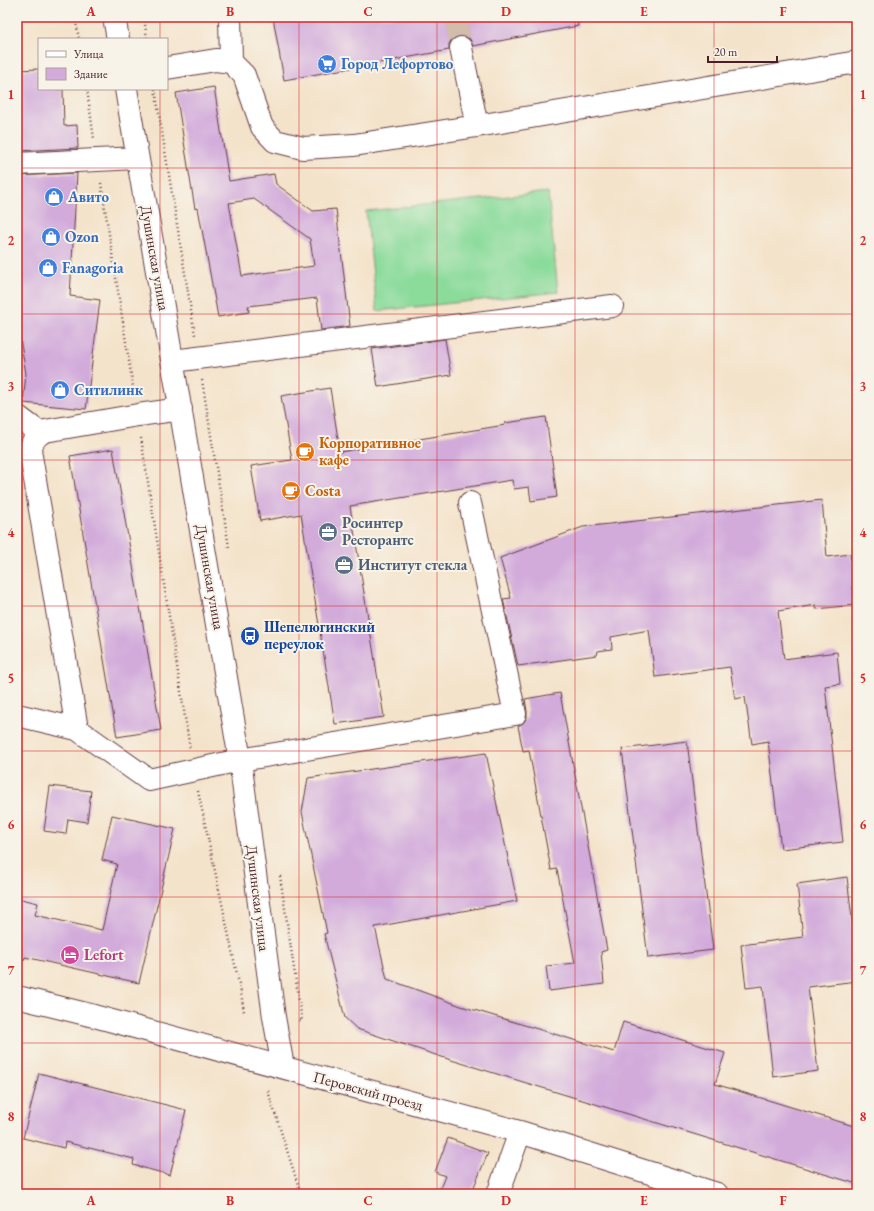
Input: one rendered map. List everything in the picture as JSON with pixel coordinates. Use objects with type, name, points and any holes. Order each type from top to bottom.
[{"type":"street","points":[[114,17],[118,38]]},
{"type":"street","points":[[230,17],[231,62]]},
{"type":"street","points":[[461,48],[477,126]]},
{"type":"street","points":[[168,68],[216,60],[231,62],[244,75],[262,127],[275,141],[303,148],[354,145],[477,126],[857,62]]},
{"type":"street","name":"Душинская улица","points":[[126,90],[240,760],[274,1016],[283,1067]]},
{"type":"street","points":[[17,164],[137,158]]},
{"type":"street","points":[[173,361],[612,306]]},
{"type":"street","points":[[77,728],[30,450],[32,443],[36,436],[40,433],[52,429],[181,409]]},
{"type":"street","points":[[17,416],[40,433]]},
{"type":"street","points":[[17,715],[77,728],[149,780],[193,769],[240,760],[515,714],[470,503]]},
{"type":"street","name":"Перовский проезд","points":[[17,997],[101,1018],[520,1132],[717,1194]]},
{"type":"street","points":[[498,1194],[520,1132]]},
{"type":"path","points":[[75,17],[79,38]]},
{"type":"path","points":[[144,17],[147,38]]},
{"type":"path","points":[[86,90],[193,769],[244,1012]]},
{"type":"path","points":[[268,1091],[301,1194]]},
{"type":"green space","points":[[548,192],[558,292],[377,311],[366,211]]},
{"type":"building","name":"Город Лефортово","points":[[273,17],[577,17],[578,26],[473,46],[470,39],[465,36],[459,36],[452,39],[449,44],[449,50],[284,80]]},
{"type":"building","points":[[38,69],[38,90],[63,90],[64,126],[77,125],[78,148],[17,151],[17,70]]},
{"type":"building","points":[[214,87],[229,181],[274,174],[276,184],[313,211],[336,209],[350,326],[321,330],[317,298],[248,306],[249,312],[218,317],[198,208],[195,209],[176,93]],"holes":[[[254,199],[310,239],[314,266],[242,276],[229,203]]]},
{"type":"building","points":[[77,173],[70,296],[100,300],[86,409],[23,403],[26,374],[17,320],[17,176]]},
{"type":"building","points":[[445,339],[451,375],[378,387],[372,349]]},
{"type":"building","points":[[330,388],[340,452],[546,417],[557,497],[531,501],[529,487],[514,489],[512,480],[350,506],[384,717],[335,724],[301,514],[260,521],[251,466],[292,460],[281,396]]},
{"type":"building","points":[[113,449],[161,730],[117,737],[70,456]]},
{"type":"building","points":[[822,500],[827,557],[850,554],[851,561],[857,560],[857,586],[853,586],[855,605],[816,609],[816,605],[778,611],[784,659],[837,652],[840,684],[825,686],[843,842],[781,849],[768,741],[752,744],[745,697],[735,699],[730,667],[655,677],[649,630],[611,637],[612,649],[598,651],[597,655],[518,666],[503,599],[511,598],[500,558],[583,527]]},
{"type":"building","points":[[560,693],[607,950],[601,952],[604,984],[549,991],[546,966],[575,963],[557,869],[551,870],[529,750],[523,751],[518,726],[527,718],[525,699]]},
{"type":"building","points":[[687,741],[713,950],[648,958],[622,749]]},
{"type":"building","points":[[486,753],[517,901],[375,927],[387,979],[461,1006],[614,1052],[623,1022],[725,1053],[715,1084],[857,1127],[857,1184],[448,1059],[357,1029],[345,1018],[324,934],[327,933],[302,812],[308,778]]},
{"type":"building","points":[[50,786],[91,791],[87,822],[68,819],[66,834],[44,831]]},
{"type":"building","points":[[112,815],[175,829],[139,983],[25,957],[24,960],[17,959],[17,898],[38,903],[35,915],[102,930],[117,864],[102,860]]},
{"type":"building","points":[[847,877],[857,960],[857,981],[808,987],[818,1071],[773,1077],[763,986],[746,988],[741,945],[803,937],[797,884]]},
{"type":"building","points":[[39,1073],[186,1110],[170,1175],[133,1165],[134,1159],[65,1142],[64,1148],[23,1138]]},
{"type":"building","points":[[448,1138],[488,1153],[471,1194],[438,1194],[445,1176],[435,1172]]},
{"type":"tunnel","points":[[456,17],[461,48]]},
{"type":"place","name":"Город Лефортово","points":[[327,64]]},
{"type":"place","name":"Авито","points":[[54,197]]},
{"type":"place","name":"Ozon","points":[[51,237]]},
{"type":"place","name":"Fanagoria","points":[[48,268]]},
{"type":"place","name":"Ситилинк","points":[[60,390]]},
{"type":"place","name":"Корпоративное кафе","points":[[305,452]]},
{"type":"place","name":"Costa","points":[[291,491]]},
{"type":"place","name":"Росинтер Ресторантс","points":[[328,532]]},
{"type":"place","name":"Институт стекла","points":[[344,565]]},
{"type":"place","name":"Шепелюгинский переулок","points":[[250,636]]},
{"type":"place","name":"Lefort","points":[[70,955]]}]
